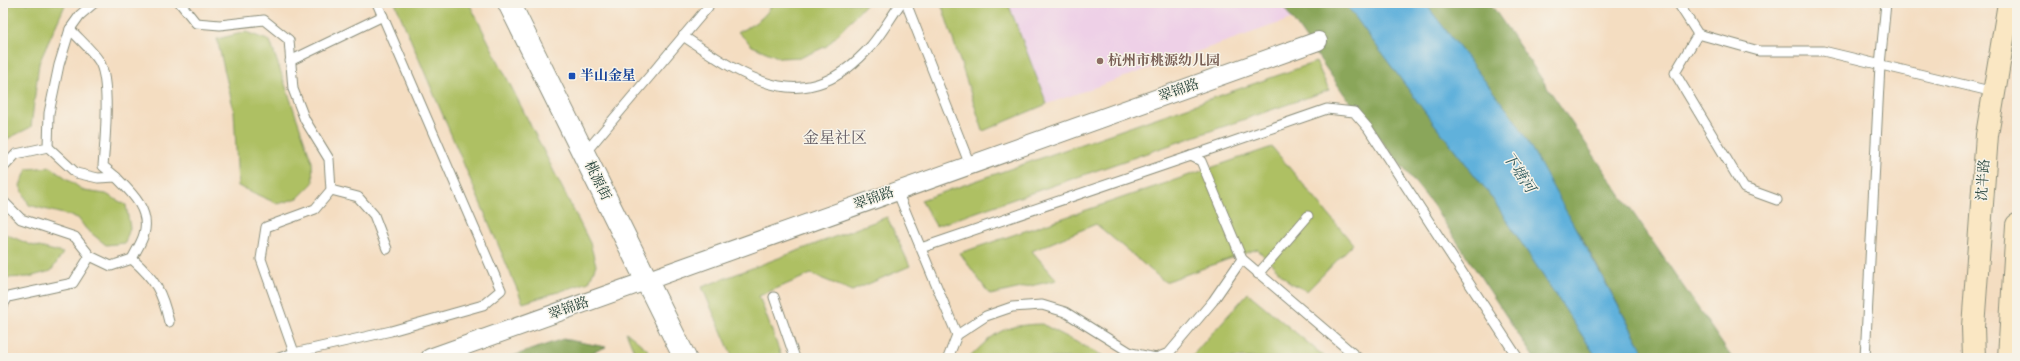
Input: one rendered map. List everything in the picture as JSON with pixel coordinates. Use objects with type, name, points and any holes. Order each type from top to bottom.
[{"type":"main road","name":"沈半路","points":[[1974,358],[1973,327],[1987,135],[2008,3]]},
{"type":"main road","points":[[2012,354],[2017,225]]},
{"type":"street","name":"桃源街","points":[[509,3],[686,358]]},
{"type":"street","name":"翠锦路","points":[[430,358],[459,353],[647,281],[1318,41]]},
{"type":"lane","points":[[94,3],[80,15],[70,29],[59,65],[49,113],[48,147],[76,173],[98,178],[116,177]]},
{"type":"lane","points":[[180,3],[196,23],[220,25],[264,20],[290,40],[290,61],[293,89],[305,120],[329,160],[332,190],[315,209],[266,227],[261,259],[295,355]]},
{"type":"lane","points":[[279,358],[391,331],[483,304],[501,290],[377,3]]},
{"type":"lane","points":[[584,154],[708,7],[708,3]]},
{"type":"lane","points":[[683,36],[731,68],[761,82],[788,88],[818,84],[848,67],[871,45],[901,3]]},
{"type":"lane","points":[[906,3],[970,165]]},
{"type":"lane","points":[[1678,3],[1698,34],[1759,51],[1823,51],[1994,92]]},
{"type":"lane","points":[[1865,358],[1880,65],[1886,3]]},
{"type":"lane","points":[[290,61],[383,16]]},
{"type":"lane","points":[[3,201],[22,219],[75,237],[90,256],[111,266],[132,260],[145,233],[144,212],[133,194],[103,166],[106,129],[105,78],[100,62],[70,29]]},
{"type":"lane","points":[[1698,34],[1675,73],[1744,188],[1777,200]]},
{"type":"lane","points":[[921,248],[1327,109],[1354,112],[1368,128],[1518,358]]},
{"type":"lane","points":[[3,168],[16,154],[48,147]]},
{"type":"lane","points":[[1191,156],[1201,162],[1242,259],[1358,358]]},
{"type":"lane","points":[[332,190],[358,196],[374,215],[387,249]]},
{"type":"lane","points":[[897,191],[957,336]]},
{"type":"lane","points":[[1258,274],[1308,216]]},
{"type":"lane","points":[[3,305],[8,297],[73,283],[90,256]]},
{"type":"lane","points":[[948,358],[957,336],[986,316],[1012,307],[1042,305],[1065,312],[1131,353],[1156,358],[1169,352],[1213,301],[1242,259]]},
{"type":"lane","points":[[132,260],[150,275],[164,299],[169,322]]},
{"type":"lane","points":[[774,297],[795,358]]},
{"type":"shaded area","name":"杭州市桃源幼儿园","points":[[1008,3],[1281,3],[1291,19],[1047,104]]},
{"type":"green space","points":[[3,3],[66,3],[39,63],[31,127],[7,139],[3,144]]},
{"type":"green space","points":[[395,3],[469,3],[590,243],[596,265],[589,282],[523,303]]},
{"type":"green space","points":[[772,3],[867,3],[827,46],[802,57],[780,58],[752,46],[738,32],[763,17],[767,13]]},
{"type":"green space","points":[[941,3],[1008,3],[1047,104],[983,131]]},
{"type":"green space","points":[[1281,3],[1345,3],[1425,112],[1488,192],[1597,358],[1534,358],[1433,205],[1344,94]]},
{"type":"green space","points":[[1425,3],[1490,3],[1732,358],[1647,358],[1582,238],[1455,44]]},
{"type":"green space","points":[[246,32],[270,41],[312,162],[313,183],[298,198],[278,204],[238,186],[234,111],[217,39]]},
{"type":"green space","points":[[1316,62],[1329,90],[936,226],[921,200]]},
{"type":"green space","points":[[1272,147],[1353,244],[1307,291],[1290,283],[1257,249],[1165,282],[1096,224],[1032,251],[1057,280],[990,295],[960,253]]},
{"type":"green space","points":[[51,167],[84,191],[106,194],[126,205],[130,228],[125,243],[106,245],[86,229],[78,218],[29,205],[20,186],[27,169]]},
{"type":"green space","points":[[887,217],[910,266],[852,291],[811,274],[759,296],[782,358],[733,358],[702,287]]},
{"type":"green space","points":[[3,233],[31,245],[63,253],[51,271],[29,277],[3,278]]},
{"type":"green space","points":[[1248,293],[1326,358],[1190,358]]},
{"type":"green space","points":[[1042,324],[1107,358],[969,358],[986,341],[1001,331],[1018,326]]},
{"type":"green space","points":[[626,332],[647,349],[652,358],[637,358]]},
{"type":"green space","points":[[563,339],[606,347],[578,358],[507,358]]},
{"type":"water","name":"下塘河","points":[[1345,3],[1425,3],[1518,124],[1647,358],[1597,358],[1488,192],[1425,112]]},
{"type":"place","name":"杭州市桃源幼儿园","points":[[1100,61]]},
{"type":"place","name":"半山金星","points":[[572,76]]},
{"type":"district","name":"金星社区","points":[[835,139]]}]
